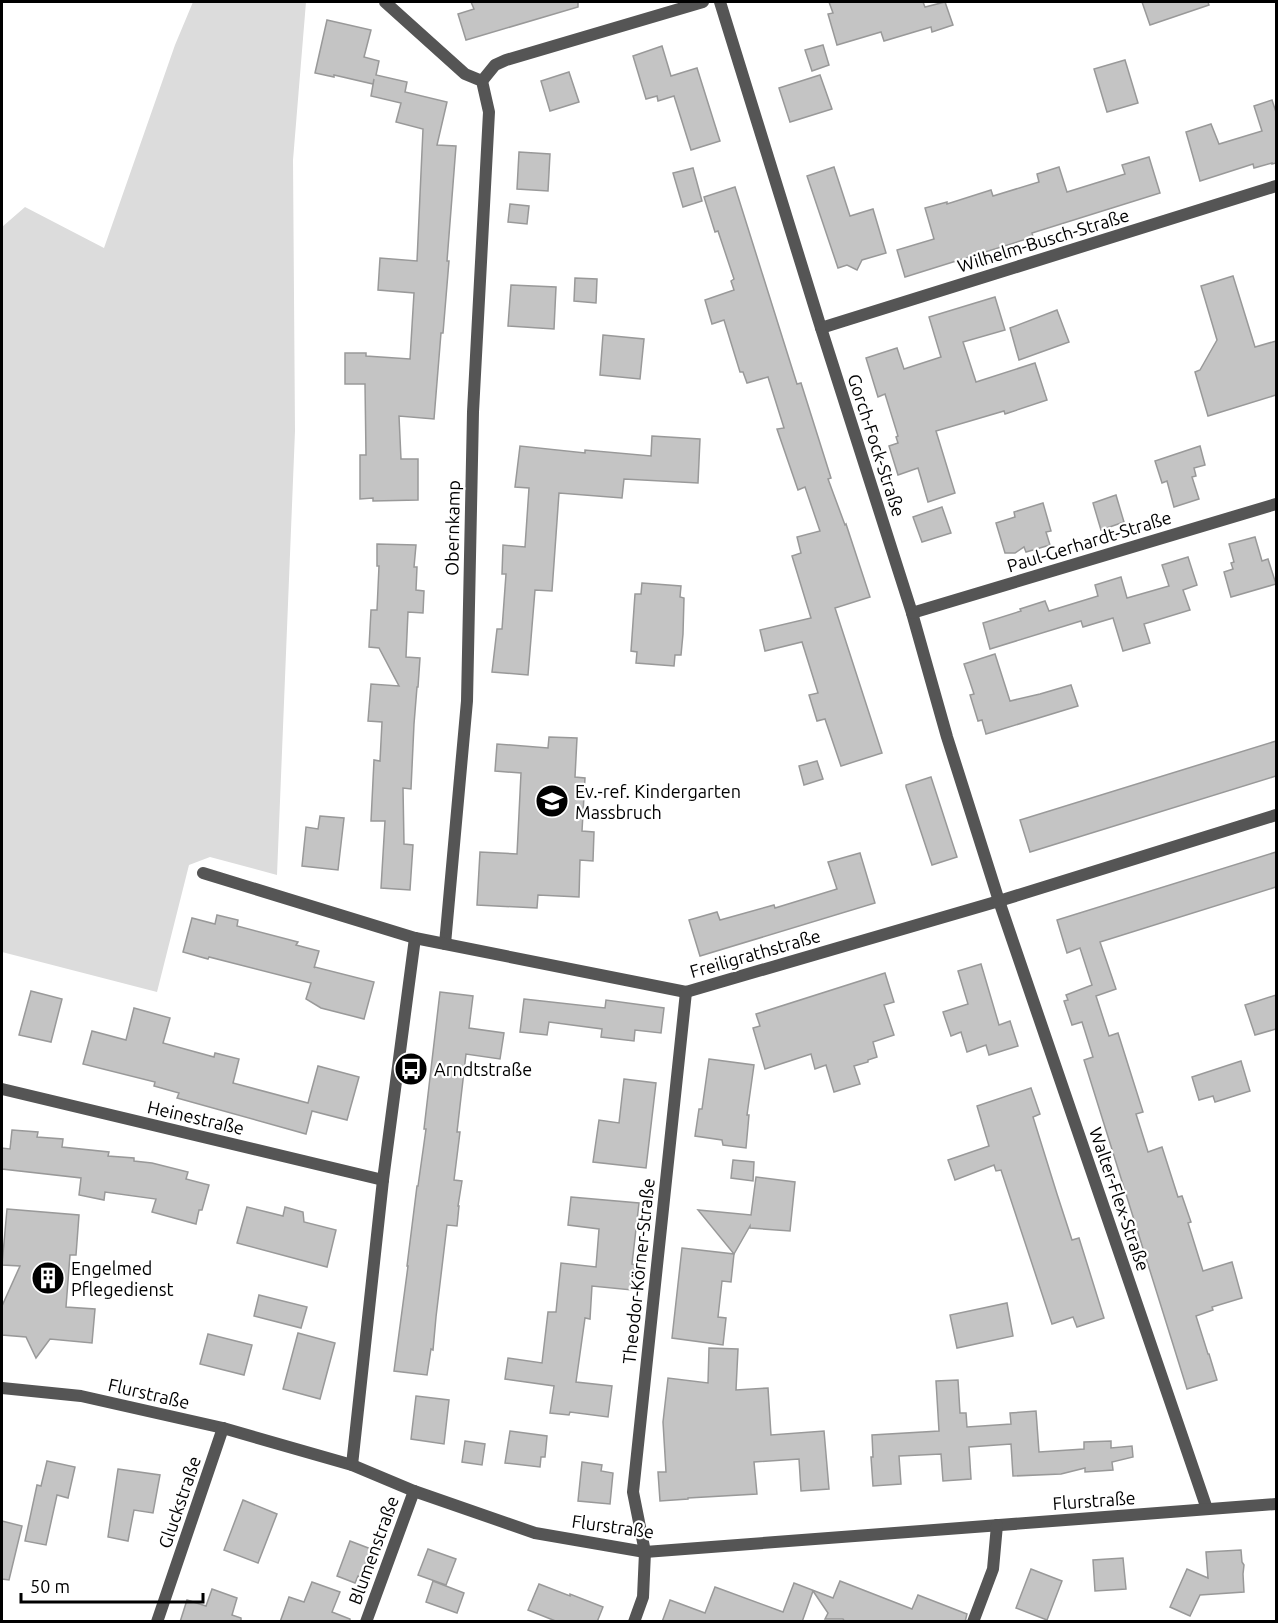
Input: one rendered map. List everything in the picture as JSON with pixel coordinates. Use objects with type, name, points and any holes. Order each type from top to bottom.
[{"type":"street","points":[[385,2],[465,74],[482,81],[495,65],[506,60],[703,2]]},
{"type":"street","name":"Gorch-Fock-Straße","points":[[720,2],[820,328],[912,613],[947,737],[999,901]]},
{"type":"street","name":"Obernkamp","points":[[445,944],[467,701],[473,412],[489,112],[482,81]]},
{"type":"street","name":"Wilhelm-Busch-Straße","points":[[820,328],[1276,186]]},
{"type":"street","name":"Paul-Gerhardt-Straße","points":[[912,613],[1276,504]]},
{"type":"street","name":"Freiligrathstraße","points":[[203,873],[415,938],[686,992],[999,901],[1276,815]]},
{"type":"street","name":"Walter-Flex-Straße","points":[[999,901],[1207,1509]]},
{"type":"street","points":[[352,1465],[383,1180],[415,938]]},
{"type":"street","name":"Theodor-Körner-Straße","points":[[634,1622],[643,1597],[645,1552],[633,1492],[686,992]]},
{"type":"street","name":"Heinestraße","points":[[2,1089],[383,1180]]},
{"type":"street","name":"Flurstraße","points":[[2,1388],[81,1396],[224,1428],[352,1465],[414,1491],[535,1533],[645,1552],[1276,1504]]},
{"type":"street","name":"Gluckstraße","points":[[157,1622],[224,1428]]},
{"type":"street","name":"Blumenstraße","points":[[366,1622],[414,1491]]},
{"type":"street","points":[[973,1622],[993,1569],[997,1525]]},
{"type":"shaded area","points":[[193,2],[306,2],[293,160],[295,431],[277,875],[210,857],[189,865],[157,992],[2,952],[2,227],[25,207],[104,248],[175,45]]},
{"type":"building","points":[[471,2],[578,2],[578,7],[466,40],[458,14],[474,9]]},
{"type":"building","points":[[829,2],[923,2],[925,7],[945,2],[953,25],[932,32],[931,27],[884,41],[881,32],[837,45],[828,14],[833,13]]},
{"type":"building","points":[[1142,2],[1208,2],[1209,5],[1150,25]]},
{"type":"building","points":[[327,20],[371,30],[364,57],[379,61],[376,75],[407,82],[405,92],[447,102],[437,145],[456,146],[447,261],[449,261],[434,419],[399,416],[401,459],[418,459],[418,500],[360,499],[360,455],[366,455],[365,384],[345,384],[345,353],[366,353],[366,356],[410,359],[414,293],[378,290],[380,258],[417,261],[423,129],[396,122],[401,103],[371,96],[374,79],[373,84],[315,73]]},
{"type":"building","points":[[823,45],[829,65],[812,71],[805,50]]},
{"type":"building","points":[[662,46],[671,76],[697,68],[720,141],[691,150],[674,96],[658,101],[657,96],[646,99],[633,56]]},
{"type":"building","points":[[1125,60],[1138,103],[1107,112],[1094,69]]},
{"type":"building","points":[[569,72],[579,102],[550,111],[541,81]]},
{"type":"building","points":[[820,75],[832,109],[790,122],[779,88]]},
{"type":"building","points":[[1272,100],[1276,112],[1276,163],[1254,168],[1253,164],[1200,181],[1186,132],[1211,124],[1219,144],[1262,131],[1254,106]]},
{"type":"building","points":[[519,152],[550,154],[548,191],[517,189]]},
{"type":"building","points":[[1149,157],[1160,193],[1032,233],[1033,237],[905,277],[897,250],[934,239],[925,208],[947,202],[947,204],[991,190],[993,196],[1039,182],[1037,174],[1059,167],[1067,192],[1125,174],[1122,165]]},
{"type":"building","points":[[834,167],[850,216],[873,209],[886,253],[862,260],[857,270],[847,265],[838,268],[807,176]]},
{"type":"building","points":[[693,168],[702,201],[683,207],[673,173]]},
{"type":"building","points":[[735,187],[797,384],[801,383],[831,478],[828,479],[846,524],[870,597],[835,608],[882,753],[841,766],[825,719],[817,721],[809,695],[818,693],[802,642],[765,651],[760,630],[811,618],[792,556],[801,553],[797,537],[820,531],[805,487],[798,490],[777,429],[784,428],[768,377],[747,383],[743,372],[740,372],[724,320],[712,324],[705,300],[734,290],[731,281],[734,279],[704,197]]},
{"type":"building","points":[[510,204],[529,206],[527,224],[508,222]]},
{"type":"building","points":[[1233,276],[1255,347],[1276,341],[1276,395],[1208,416],[1195,372],[1200,370],[1217,340],[1201,286]]},
{"type":"building","points":[[575,278],[597,279],[596,303],[574,301]]},
{"type":"building","points":[[511,285],[556,287],[554,329],[508,326]]},
{"type":"building","points":[[995,297],[1005,330],[963,342],[976,382],[1035,363],[1047,400],[1005,414],[1004,411],[936,431],[955,493],[928,502],[918,468],[898,475],[889,446],[898,443],[896,437],[898,436],[885,394],[878,397],[866,358],[897,348],[904,369],[941,357],[929,317]]},
{"type":"building","points":[[1057,310],[1069,342],[1019,360],[1010,328]]},
{"type":"building","points":[[603,335],[644,339],[640,379],[600,375]]},
{"type":"building","points":[[652,436],[700,439],[698,483],[624,479],[622,498],[559,493],[552,591],[535,590],[528,675],[492,672],[497,629],[502,629],[506,574],[502,574],[503,545],[525,547],[529,488],[515,487],[520,446],[585,453],[585,450],[651,456]]},
{"type":"building","points":[[1200,446],[1205,465],[1194,468],[1196,476],[1192,477],[1199,499],[1174,507],[1167,481],[1162,483],[1155,461]]},
{"type":"building","points":[[1116,495],[1124,522],[1101,530],[1093,503]]},
{"type":"building","points":[[1043,503],[1051,531],[1046,532],[1050,545],[1026,552],[1024,547],[1015,553],[1005,553],[996,523],[1015,517],[1014,512]]},
{"type":"building","points":[[942,507],[951,533],[922,542],[913,517]]},
{"type":"building","points":[[1255,537],[1262,561],[1268,559],[1276,584],[1231,597],[1224,572],[1233,569],[1231,563],[1234,562],[1229,544]]},
{"type":"building","points":[[377,544],[416,545],[414,567],[417,567],[416,590],[424,591],[423,613],[408,612],[406,657],[420,658],[411,789],[403,788],[404,844],[413,845],[410,890],[381,888],[385,821],[371,821],[374,760],[380,761],[382,722],[368,721],[371,684],[399,686],[379,648],[369,647],[371,610],[377,610],[379,566],[377,566]]},
{"type":"building","points":[[1188,557],[1197,585],[1183,590],[1190,610],[1144,624],[1150,643],[1123,651],[1113,618],[1083,627],[1081,621],[990,649],[983,623],[1045,601],[1049,611],[1098,596],[1095,585],[1121,577],[1127,598],[1169,586],[1162,565]]},
{"type":"building","points":[[642,583],[681,586],[680,597],[684,598],[683,634],[681,655],[675,655],[674,666],[636,663],[637,652],[631,651],[635,594],[641,594]]},
{"type":"building","points":[[995,654],[1010,701],[1071,685],[1078,706],[986,734],[982,720],[978,721],[970,695],[974,694],[964,664]]},
{"type":"building","name":"Ev.-ref. Kindergarten Massbruch","points":[[549,737],[577,738],[575,777],[585,778],[582,831],[594,832],[593,861],[580,860],[579,897],[538,895],[537,908],[477,905],[480,852],[517,854],[521,773],[495,771],[497,744],[548,748]]},
{"type":"building","points":[[1276,741],[1276,776],[1030,852],[1020,820]]},
{"type":"building","points":[[817,761],[823,779],[804,785],[799,766]]},
{"type":"building","points":[[931,777],[957,857],[932,865],[906,787],[906,785]]},
{"type":"building","points":[[320,816],[344,818],[338,870],[302,866],[306,827],[318,829]]},
{"type":"building","points":[[1276,852],[1276,887],[1100,942],[1116,989],[1096,996],[1109,1036],[1118,1033],[1143,1112],[1136,1114],[1148,1152],[1162,1147],[1178,1197],[1182,1196],[1191,1222],[1188,1223],[1203,1271],[1232,1262],[1242,1298],[1212,1307],[1213,1310],[1196,1316],[1217,1380],[1187,1389],[1084,1060],[1093,1057],[1082,1022],[1072,1025],[1064,1001],[1068,1000],[1066,995],[1092,985],[1080,948],[1067,953],[1057,920]]},
{"type":"building","points":[[860,853],[875,903],[700,956],[689,920],[717,912],[720,920],[774,905],[775,908],[837,889],[828,862]]},
{"type":"building","points":[[217,915],[238,920],[237,926],[298,942],[296,945],[319,951],[314,968],[374,982],[364,1019],[321,1008],[306,999],[311,983],[183,952],[192,918],[215,924]]},
{"type":"building","points":[[981,964],[999,1025],[1010,1021],[1018,1046],[989,1055],[986,1045],[967,1052],[961,1032],[951,1036],[943,1012],[968,1004],[958,971]]},
{"type":"building","points":[[885,973],[894,1002],[884,1005],[894,1035],[873,1042],[877,1057],[854,1066],[860,1084],[834,1092],[826,1065],[815,1069],[811,1054],[765,1069],[753,1028],[760,1026],[756,1014]]},
{"type":"building","points":[[31,991],[62,999],[51,1042],[19,1035]]},
{"type":"building","points":[[440,992],[473,996],[469,1028],[504,1033],[500,1059],[466,1054],[454,1180],[462,1181],[457,1226],[447,1225],[433,1350],[431,1349],[427,1375],[394,1371],[426,1129],[424,1129]]},
{"type":"building","points":[[1276,995],[1276,1029],[1255,1035],[1245,1005]]},
{"type":"building","points":[[524,999],[605,1008],[606,1000],[664,1008],[661,1033],[635,1030],[634,1041],[601,1037],[602,1029],[549,1022],[547,1035],[520,1032]]},
{"type":"building","points":[[134,1008],[170,1018],[163,1043],[214,1057],[215,1053],[239,1059],[233,1083],[308,1103],[318,1066],[359,1077],[347,1120],[312,1111],[306,1134],[177,1098],[179,1093],[154,1086],[155,1082],[83,1064],[92,1031],[126,1040]]},
{"type":"building","points":[[709,1059],[754,1065],[747,1115],[749,1115],[746,1148],[723,1145],[722,1140],[695,1136],[699,1109],[702,1109]]},
{"type":"building","points":[[1241,1061],[1250,1091],[1215,1102],[1213,1096],[1199,1100],[1192,1077]]},
{"type":"building","points":[[624,1079],[656,1083],[646,1168],[593,1162],[599,1120],[619,1123]]},
{"type":"building","points":[[1031,1088],[1040,1114],[1033,1117],[1057,1194],[1072,1240],[1079,1238],[1104,1318],[1077,1327],[1073,1317],[1052,1324],[1001,1170],[996,1171],[994,1165],[955,1180],[948,1160],[989,1146],[977,1106]]},
{"type":"building","points":[[12,1130],[38,1132],[37,1137],[63,1139],[62,1147],[109,1152],[108,1156],[134,1158],[134,1161],[188,1172],[186,1179],[209,1185],[196,1224],[152,1212],[156,1199],[105,1192],[104,1200],[79,1195],[81,1178],[2,1169],[2,1148],[10,1149]]},
{"type":"building","points":[[733,1160],[754,1162],[753,1181],[731,1178]]},
{"type":"building","points":[[756,1177],[795,1182],[790,1231],[750,1228],[750,1226],[734,1254],[698,1210],[751,1215]]},
{"type":"building","points":[[571,1197],[639,1203],[632,1264],[635,1265],[632,1290],[592,1286],[590,1319],[585,1318],[576,1382],[612,1386],[608,1417],[570,1412],[569,1415],[550,1413],[554,1386],[505,1379],[508,1358],[542,1363],[548,1312],[556,1312],[561,1263],[596,1267],[599,1229],[568,1225]]},
{"type":"building","points":[[247,1207],[283,1216],[285,1207],[303,1212],[304,1222],[336,1230],[327,1267],[237,1243]]},
{"type":"building","name":"Engelmed Pflegedienst","points":[[7,1209],[79,1215],[76,1255],[70,1255],[66,1307],[95,1309],[92,1343],[50,1339],[36,1358],[26,1337],[2,1335],[2,1306],[20,1266],[2,1265]]},
{"type":"building","points":[[682,1248],[734,1254],[731,1282],[722,1281],[718,1317],[726,1318],[723,1345],[672,1338]]},
{"type":"building","points":[[259,1295],[307,1307],[301,1328],[254,1316]]},
{"type":"building","points":[[1007,1303],[1013,1336],[957,1348],[950,1315]]},
{"type":"building","points":[[298,1333],[335,1343],[320,1399],[283,1389]]},
{"type":"building","points":[[208,1334],[252,1345],[244,1375],[200,1364]]},
{"type":"building","points":[[709,1348],[738,1349],[736,1390],[768,1388],[771,1435],[824,1431],[829,1489],[801,1491],[799,1459],[754,1462],[757,1494],[660,1501],[658,1472],[666,1472],[663,1422],[668,1378],[708,1383]]},
{"type":"building","points":[[958,1380],[960,1413],[966,1413],[967,1427],[1011,1424],[1010,1413],[1036,1411],[1039,1452],[1084,1449],[1084,1442],[1111,1441],[1111,1448],[1132,1446],[1133,1457],[1112,1462],[1113,1470],[1085,1472],[1085,1468],[1061,1474],[1013,1476],[1011,1444],[969,1447],[971,1479],[943,1481],[941,1454],[899,1456],[901,1484],[873,1486],[872,1435],[939,1431],[936,1381]]},
{"type":"building","points":[[416,1396],[449,1400],[444,1444],[411,1439]]},
{"type":"building","points":[[510,1431],[547,1436],[545,1457],[541,1457],[540,1467],[505,1463]]},
{"type":"building","points":[[465,1441],[485,1444],[482,1465],[462,1462]]},
{"type":"building","points":[[47,1461],[75,1467],[68,1498],[57,1495],[46,1545],[25,1541],[37,1485],[41,1486]]},
{"type":"building","points":[[582,1462],[602,1465],[601,1471],[613,1473],[610,1504],[578,1501]]},
{"type":"building","points":[[118,1469],[160,1475],[153,1513],[134,1510],[128,1541],[108,1537]]},
{"type":"building","points":[[243,1500],[277,1514],[258,1563],[224,1550]]},
{"type":"building","points":[[2,1521],[22,1526],[9,1580],[2,1579]]},
{"type":"building","points":[[350,1541],[371,1549],[360,1577],[358,1576],[355,1583],[337,1576]]},
{"type":"building","points":[[428,1549],[456,1559],[446,1585],[418,1575]]},
{"type":"building","points":[[1241,1550],[1244,1565],[1244,1592],[1200,1595],[1190,1616],[1170,1607],[1187,1569],[1208,1578],[1206,1552]]},
{"type":"building","points":[[1123,1558],[1126,1589],[1095,1591],[1093,1560]]},
{"type":"building","points":[[1031,1569],[1062,1581],[1047,1620],[1016,1608]]},
{"type":"building","points":[[433,1581],[464,1593],[457,1613],[426,1602]]},
{"type":"building","points":[[840,1581],[912,1609],[918,1595],[967,1614],[965,1622],[845,1622],[843,1619],[825,1619],[828,1613],[813,1591],[802,1622],[662,1622],[670,1600],[705,1613],[715,1587],[783,1612],[794,1583],[833,1598]]},
{"type":"building","points":[[312,1582],[340,1592],[332,1612],[350,1619],[350,1622],[280,1622],[289,1597],[304,1602]]},
{"type":"building","points":[[539,1584],[603,1607],[597,1622],[558,1622],[528,1610]]},
{"type":"building","points":[[212,1589],[237,1598],[232,1615],[241,1618],[241,1622],[180,1622],[187,1600],[206,1606]]},
{"type":"place","name":"Ev.-ref. Kindergarten Massbruch","points":[[552,801]]},
{"type":"place","name":"Arndtstraße","points":[[411,1069]]},
{"type":"place","name":"Engelmed Pflegedienst","points":[[48,1278]]}]
